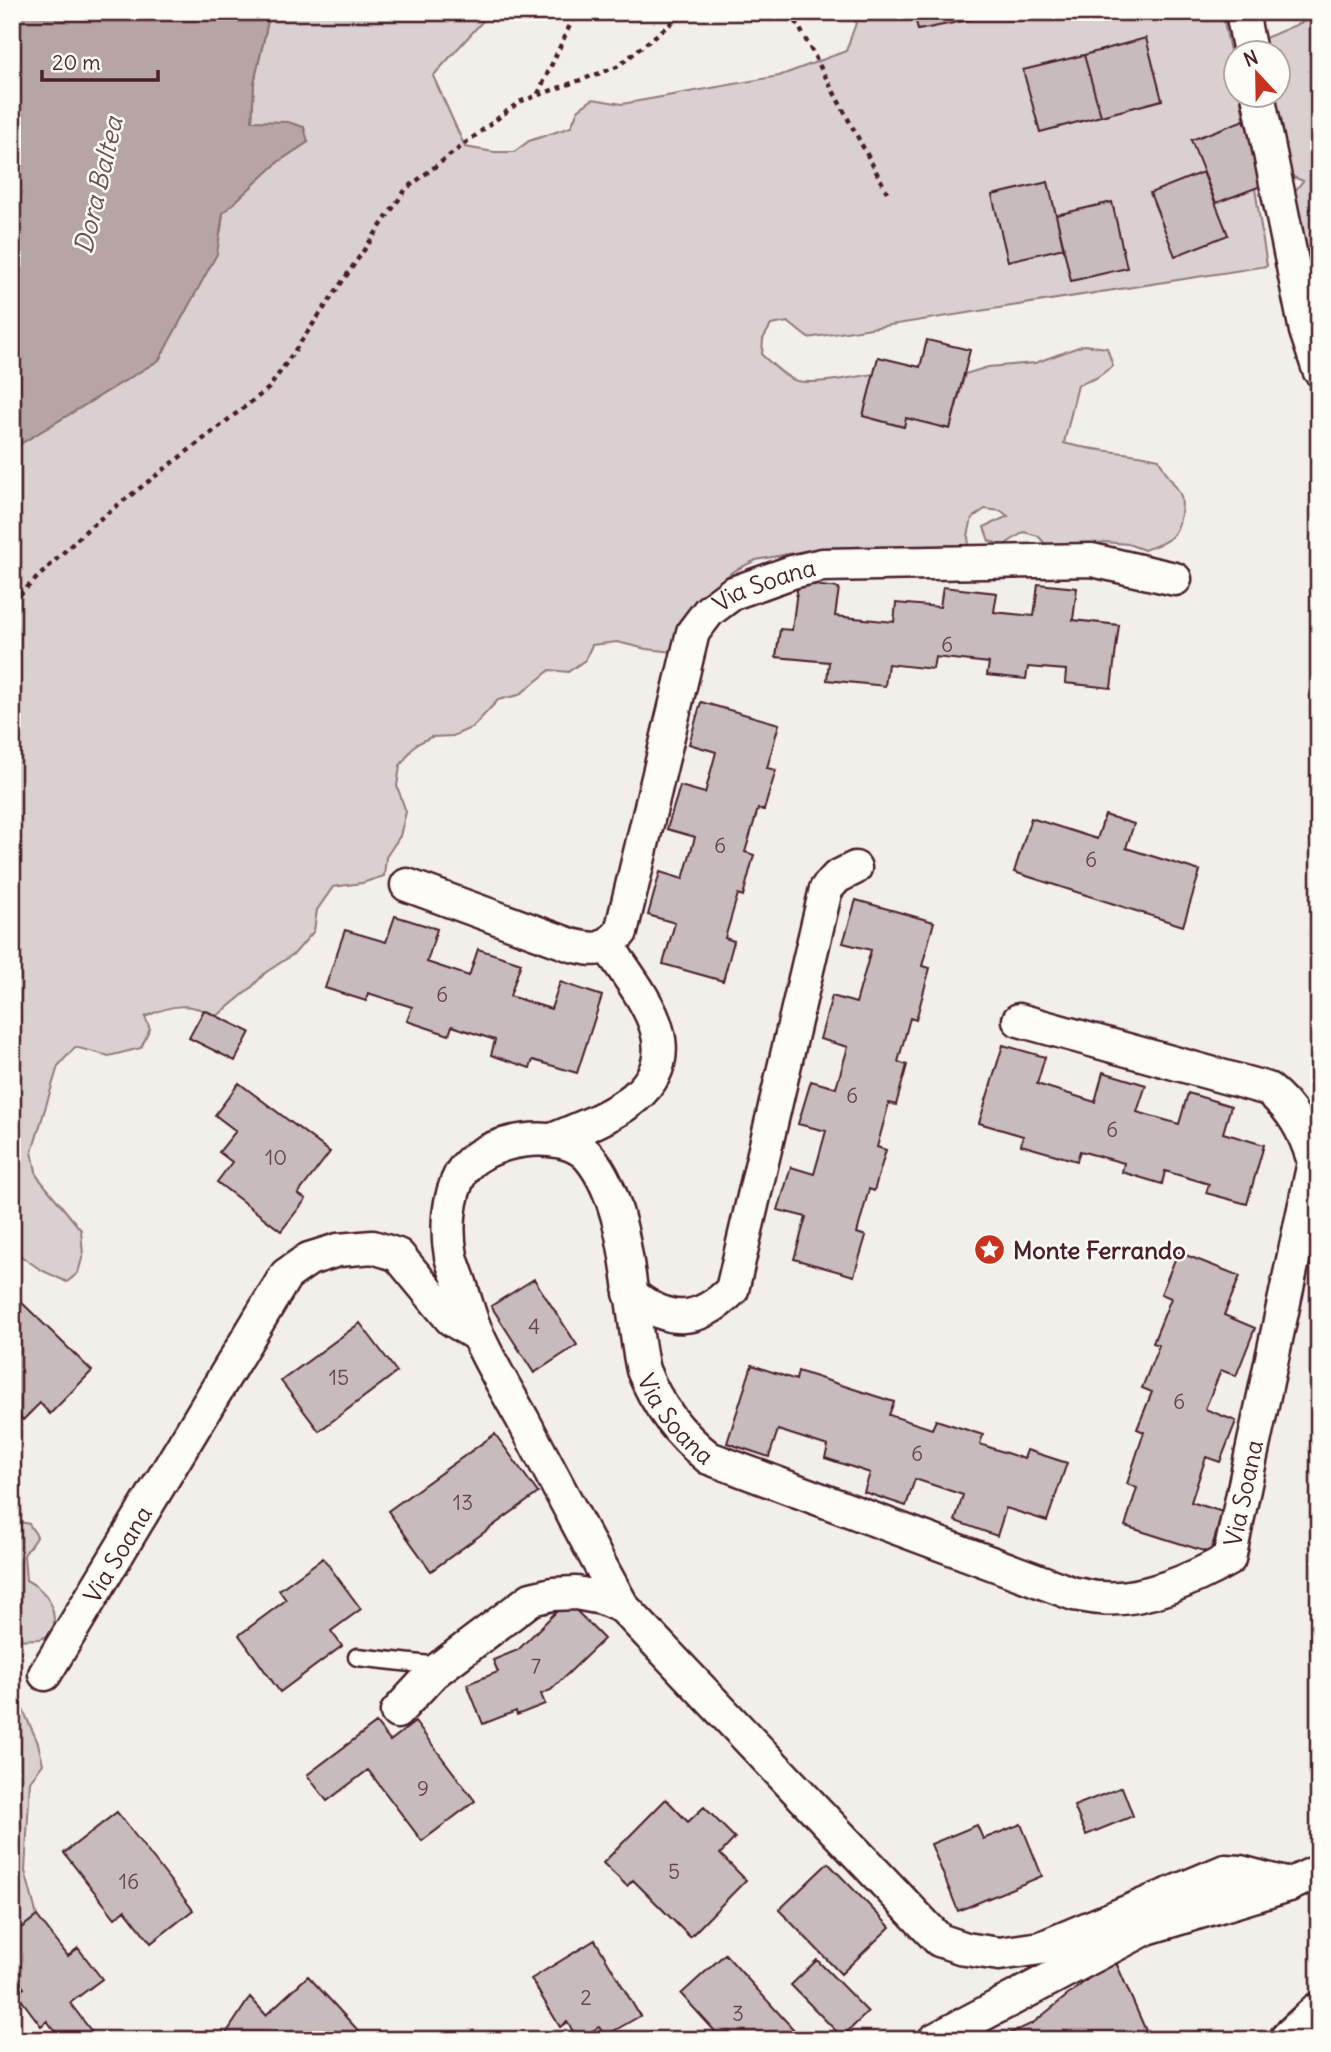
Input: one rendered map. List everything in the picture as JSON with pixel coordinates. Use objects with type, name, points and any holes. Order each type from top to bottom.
[{"type":"street","points":[[1242,12],[1247,38]]},
{"type":"street","points":[[1261,108],[1306,331],[1319,370]]},
{"type":"street","name":"Via Soana","points":[[552,1140],[620,1108],[641,1094],[654,1077],[659,1054],[657,1030],[644,1002],[608,946],[621,932],[693,632],[709,611],[733,593],[792,572],[822,565],[1092,560],[1175,579]]},
{"type":"street","points":[[630,1293],[647,1307],[668,1316],[694,1315],[716,1306],[733,1290],[826,889],[837,877],[855,868]]},
{"type":"street","points":[[407,884],[571,945],[592,950],[608,946]]},
{"type":"street","name":"Via Soana","points":[[1019,1020],[1268,1088],[1284,1101],[1299,1122],[1308,1142],[1314,1162],[1229,1559],[1207,1572],[1156,1591],[1102,1599],[1074,1594],[709,1458],[691,1443],[669,1418],[652,1392],[639,1351],[618,1214],[598,1168],[587,1154],[570,1144],[527,1139],[505,1144],[478,1156],[462,1171],[453,1195],[449,1226],[451,1256],[477,1335],[623,1608],[939,1940],[967,1950],[999,1954],[1041,1948],[1225,1871],[1240,1872],[1289,1885]]},
{"type":"street","name":"Via Soana","points":[[46,1674],[286,1275],[309,1259],[338,1251],[373,1247],[398,1255],[451,1319],[477,1335]]},
{"type":"street","name":"Via Soana","points":[[397,1713],[433,1673],[531,1599],[552,1594],[576,1594],[602,1598],[623,1608]]},
{"type":"street","points":[[934,2040],[1147,1928],[1289,1885],[1319,1871]]},
{"type":"street","points":[[1289,2040],[1319,2012]]},
{"type":"lane","points":[[357,1657],[441,1667]]},
{"type":"path","points":[[538,95],[576,12]]},
{"type":"path","points":[[12,602],[91,526],[269,388],[406,189],[519,102],[617,67],[685,12]]},
{"type":"path","points":[[791,12],[887,192]]},
{"type":"shaded area","points":[[270,12],[491,12],[433,76],[465,147],[514,152],[529,141],[571,127],[578,110],[593,99],[622,104],[779,76],[846,51],[856,23],[852,12],[1222,12],[1227,38],[1222,38],[1222,108],[1242,108],[1244,120],[1269,183],[1255,188],[1267,266],[808,338],[788,322],[771,325],[763,339],[762,355],[783,374],[797,381],[814,382],[874,374],[863,416],[903,427],[906,418],[950,429],[965,374],[988,367],[1035,363],[1084,345],[1107,348],[1113,366],[1096,378],[1078,385],[1064,443],[1159,459],[1181,497],[1181,514],[1177,529],[1169,539],[1144,550],[1128,544],[1105,542],[1078,550],[1051,550],[1038,536],[1024,532],[1004,545],[989,541],[984,527],[1008,516],[1001,511],[985,509],[972,518],[969,546],[820,548],[756,560],[732,572],[697,605],[674,652],[617,642],[592,645],[585,660],[568,672],[550,670],[519,695],[498,700],[473,727],[453,736],[431,737],[415,745],[400,766],[397,786],[406,812],[400,836],[386,857],[384,876],[362,883],[333,887],[317,910],[314,931],[295,953],[265,973],[217,1016],[198,1008],[181,1006],[164,1009],[145,1017],[150,1029],[141,1048],[109,1056],[75,1047],[58,1066],[32,1152],[37,1176],[81,1230],[83,1255],[78,1273],[67,1282],[41,1270],[12,1250],[12,449],[159,360],[221,230],[223,213],[278,162],[308,142],[270,123],[252,121],[254,83]]},
{"type":"shaded area","points":[[1309,12],[1319,12],[1319,332],[1294,192],[1303,181],[1289,175],[1271,108],[1292,108],[1292,38],[1265,38],[1310,19]]},
{"type":"shaded area","points":[[12,1520],[29,1524],[37,1536],[24,1555],[26,1580],[46,1596],[54,1616],[53,1634],[40,1639],[12,1640]]},
{"type":"shaded area","points":[[12,1685],[38,1743],[43,1764],[30,1781],[25,1871],[37,1916],[12,1935]]},
{"type":"water","name":"Dora Baltea","points":[[12,12],[270,12],[254,83],[252,121],[288,122],[304,127],[308,142],[278,162],[223,213],[217,254],[159,360],[12,449]]},
{"type":"building","points":[[914,12],[973,12],[974,19],[918,30]]},
{"type":"building","points":[[1146,38],[1162,100],[1101,116],[1084,55]]},
{"type":"building","points":[[1084,55],[1101,116],[1040,132],[1023,70]]},
{"type":"building","points":[[1244,120],[1269,183],[1216,203],[1191,140]]},
{"type":"building","points":[[1203,172],[1228,235],[1175,256],[1150,193]]},
{"type":"building","points":[[1048,182],[1064,248],[1008,261],[992,195]]},
{"type":"building","points":[[1112,202],[1127,268],[1071,281],[1056,215]]},
{"type":"building","points":[[927,340],[970,350],[950,429],[906,418],[904,427],[863,416],[878,357],[920,367]]},
{"type":"building","points":[[798,583],[839,588],[835,616],[894,622],[896,603],[940,607],[943,587],[997,593],[994,612],[1034,616],[1038,584],[1077,588],[1073,620],[1119,625],[1111,688],[1065,683],[1066,670],[1028,667],[1026,679],[987,675],[989,663],[935,657],[933,669],[888,664],[885,686],[827,680],[829,662],[776,657],[780,629],[792,630]]},
{"type":"building","points":[[701,702],[779,724],[767,768],[776,770],[764,810],[758,809],[745,852],[754,855],[743,896],[738,894],[725,938],[734,941],[723,981],[663,964],[675,923],[648,915],[660,872],[683,879],[695,837],[667,829],[680,786],[705,793],[716,752],[689,744]]},
{"type":"building","points":[[1105,815],[1134,824],[1126,848],[1200,871],[1183,926],[1014,872],[1031,818],[1097,839]]},
{"type":"building","points":[[856,900],[934,922],[922,966],[930,968],[916,1020],[910,1018],[898,1062],[907,1065],[896,1105],[889,1103],[877,1147],[886,1150],[874,1191],[869,1189],[857,1233],[866,1236],[854,1276],[794,1259],[806,1217],[778,1210],[791,1167],[814,1174],[826,1131],[798,1124],[811,1081],[836,1088],[848,1047],[820,1039],[832,996],[856,1003],[871,950],[843,943]]},
{"type":"building","points":[[395,916],[437,929],[427,962],[469,976],[478,949],[521,963],[510,996],[551,1009],[560,982],[602,996],[577,1073],[533,1060],[530,1068],[491,1055],[495,1040],[452,1026],[449,1035],[407,1021],[412,1007],[368,993],[366,1001],[325,988],[345,930],[386,942]]},
{"type":"building","points":[[204,1010],[250,1032],[235,1061],[189,1038]]},
{"type":"building","points":[[1003,1045],[1045,1057],[1037,1084],[1095,1102],[1103,1072],[1146,1085],[1137,1112],[1179,1124],[1188,1093],[1231,1106],[1223,1133],[1264,1145],[1247,1204],[1206,1193],[1209,1184],[1165,1171],[1162,1184],[1122,1172],[1124,1163],[1080,1151],[1077,1161],[1021,1145],[1023,1136],[979,1123]]},
{"type":"building","points":[[239,1083],[330,1152],[298,1194],[306,1199],[281,1231],[217,1182],[232,1162],[219,1152],[236,1131],[215,1115]]},
{"type":"building","points":[[1178,1252],[1240,1276],[1224,1315],[1255,1328],[1236,1376],[1221,1370],[1205,1409],[1236,1421],[1220,1462],[1206,1457],[1191,1502],[1223,1512],[1210,1553],[1125,1526],[1137,1488],[1127,1484],[1144,1432],[1137,1429],[1152,1392],[1142,1388],[1159,1345],[1153,1343],[1171,1298],[1161,1294]]},
{"type":"building","points":[[534,1279],[577,1345],[534,1373],[491,1306]]},
{"type":"building","points":[[13,1294],[92,1371],[50,1414],[40,1403],[23,1420],[12,1409]]},
{"type":"building","points":[[360,1323],[397,1372],[319,1431],[281,1381]]},
{"type":"building","points":[[752,1365],[796,1380],[798,1371],[894,1402],[889,1415],[932,1429],[936,1420],[983,1435],[980,1444],[1024,1459],[1027,1450],[1067,1463],[1047,1521],[1006,1508],[997,1536],[955,1521],[963,1495],[915,1479],[906,1506],[864,1492],[870,1473],[825,1458],[828,1446],[778,1430],[769,1457],[727,1443]]},
{"type":"building","points":[[495,1434],[538,1493],[431,1571],[388,1511]]},
{"type":"building","points":[[323,1558],[361,1609],[331,1631],[342,1646],[280,1692],[239,1635],[286,1600],[279,1590]]},
{"type":"building","points":[[567,1601],[604,1639],[551,1690],[541,1694],[545,1704],[517,1715],[516,1711],[483,1724],[467,1684],[498,1672],[493,1660],[518,1650]]},
{"type":"building","points":[[415,1722],[475,1801],[422,1841],[368,1770],[327,1801],[307,1775],[376,1723],[390,1741]]},
{"type":"building","points":[[1122,1787],[1133,1816],[1086,1835],[1074,1806]]},
{"type":"building","points":[[666,1799],[688,1822],[704,1807],[735,1838],[720,1854],[746,1880],[690,1937],[633,1880],[627,1886],[603,1863]]},
{"type":"building","points":[[117,1812],[193,1910],[151,1943],[125,1910],[115,1918],[64,1853]]},
{"type":"building","points":[[1021,1824],[1042,1876],[958,1911],[931,1844],[977,1825],[983,1839]]},
{"type":"building","points":[[828,1863],[890,1927],[841,1974],[779,1910]]},
{"type":"building","points":[[37,1916],[68,1956],[78,1948],[102,1979],[70,2003],[98,2040],[62,2040],[47,2021],[41,2026],[17,1994],[24,1988],[12,1973],[12,1935]]},
{"type":"building","points":[[595,1940],[640,2016],[605,2036],[599,2027],[578,2039],[567,2022],[560,2027],[531,1979]]},
{"type":"building","points":[[725,1954],[795,2031],[785,2040],[723,2040],[681,1994]]},
{"type":"building","points":[[1114,1958],[1150,2040],[996,2040],[1033,2023]]},
{"type":"building","points":[[817,1960],[868,2012],[842,2037],[791,1985]]},
{"type":"building","points":[[308,1976],[367,2040],[222,2040],[250,1997],[266,2015]]},
{"type":"place","name":"Monte Ferrando","points":[[990,1250]]}]
